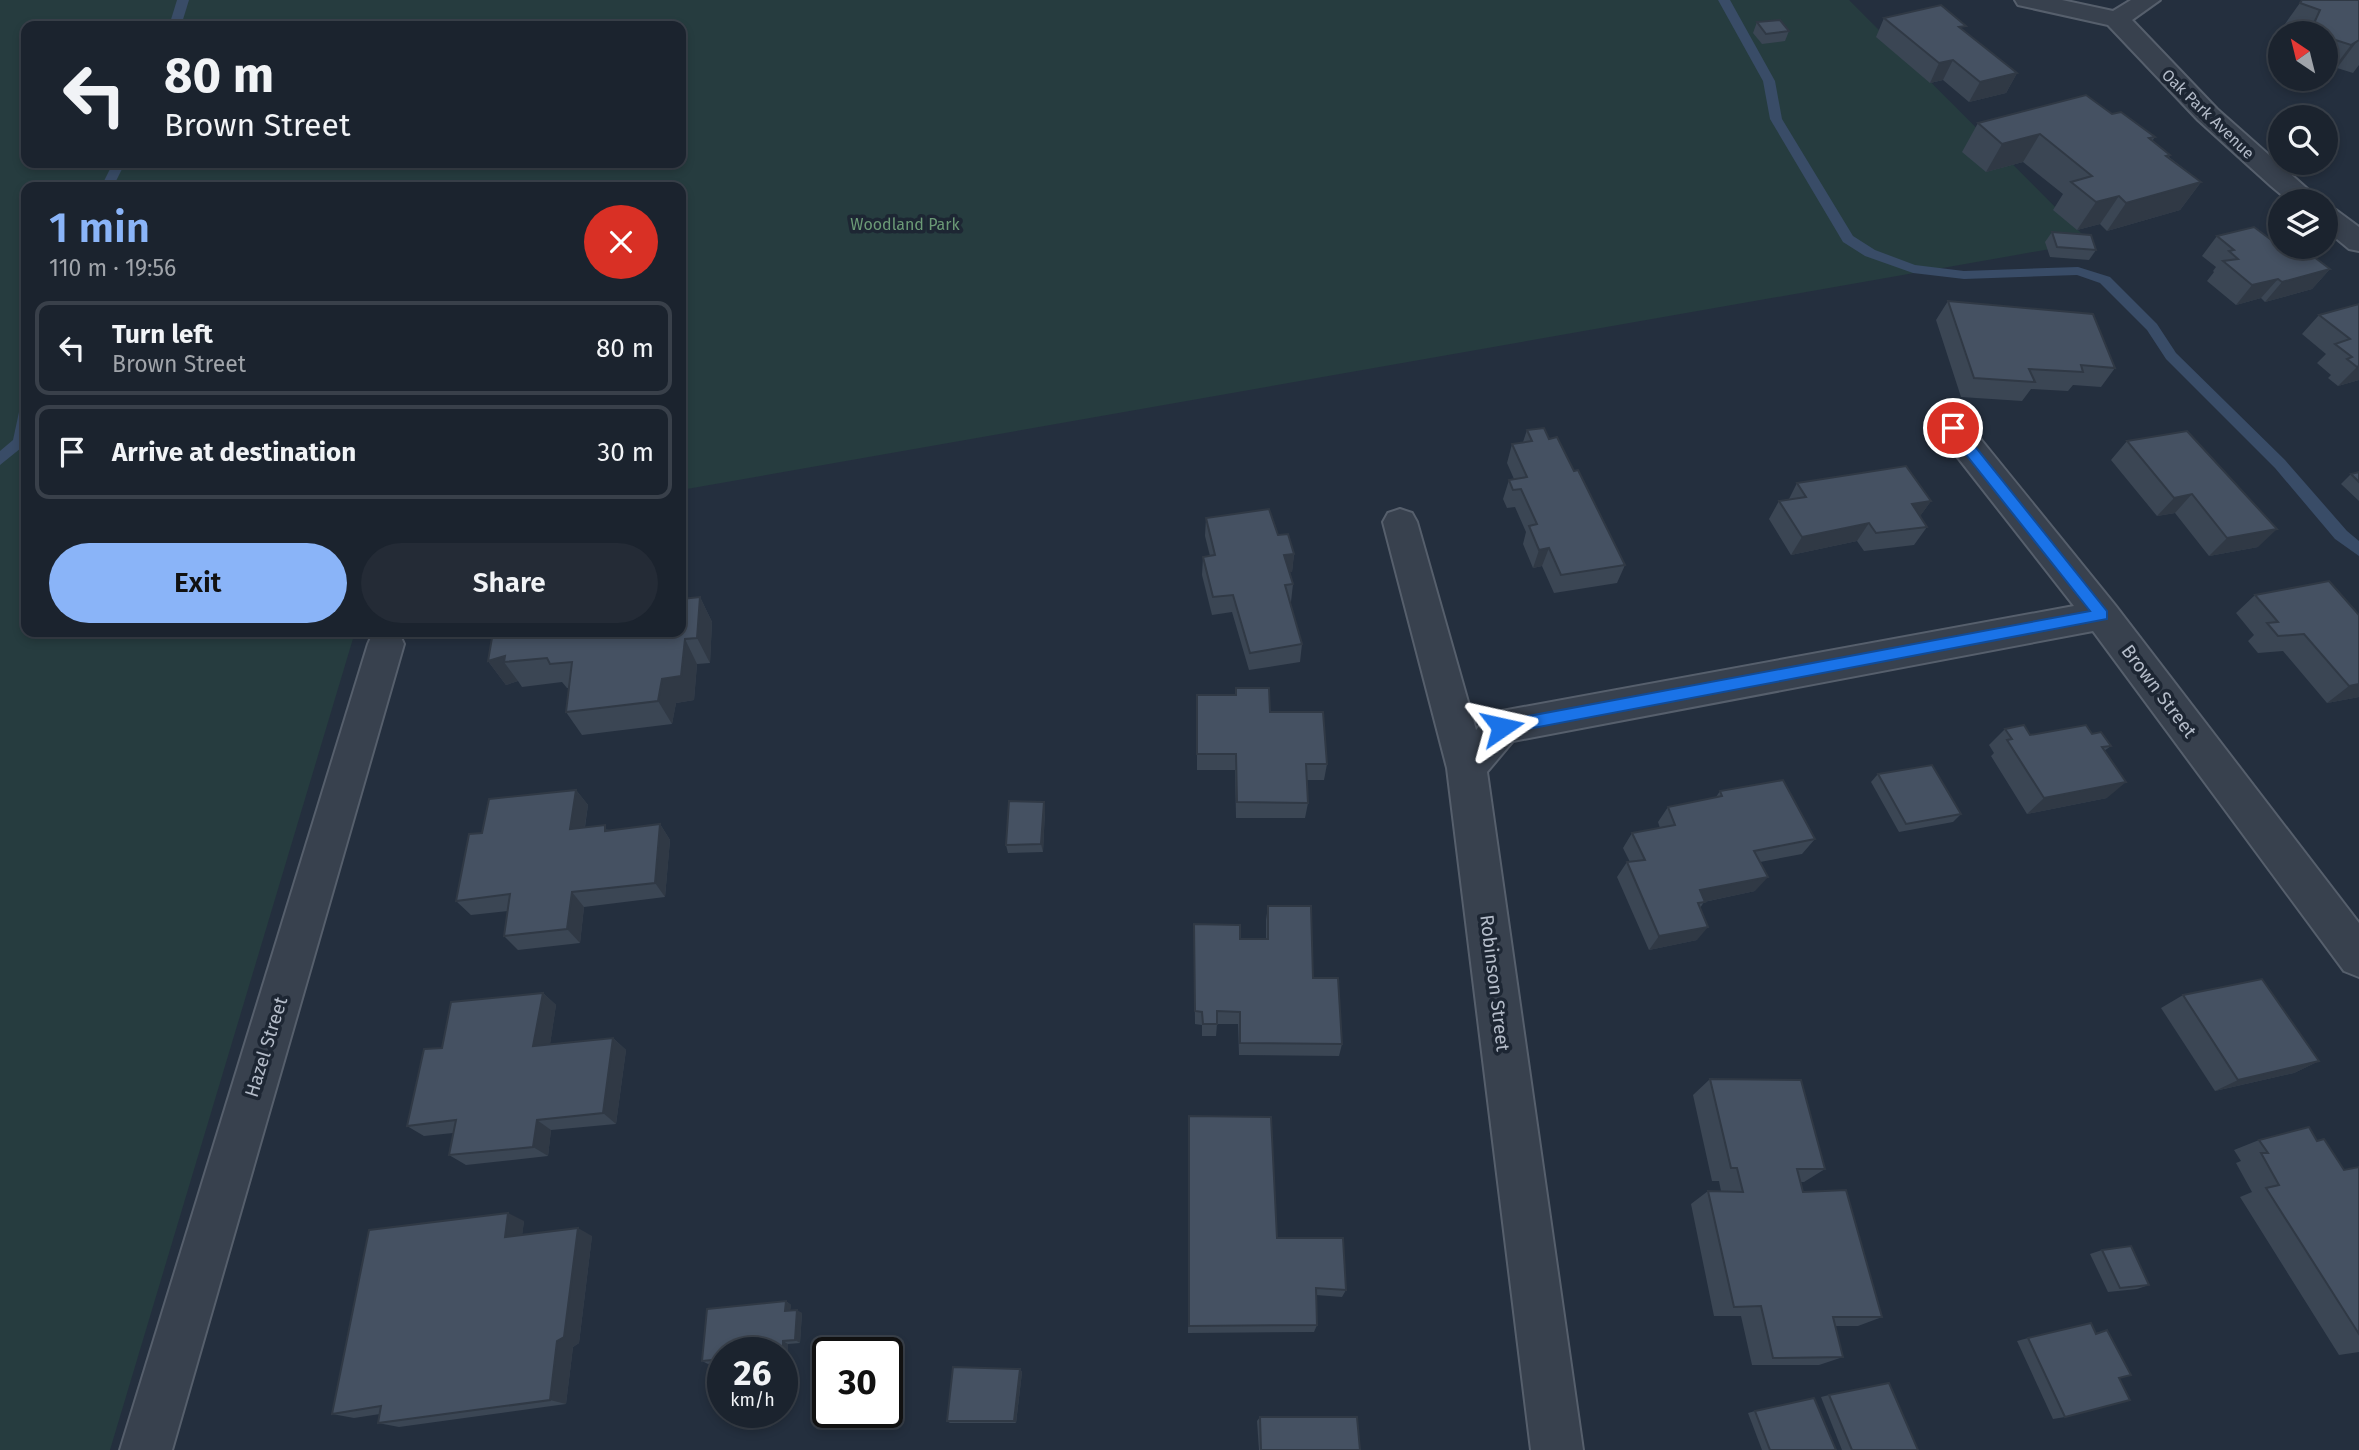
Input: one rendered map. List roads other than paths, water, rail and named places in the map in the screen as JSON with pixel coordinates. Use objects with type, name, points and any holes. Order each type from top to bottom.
[{"type":"street","points":[[2027,0],[2117,19],[2148,0]]},
{"type":"street","name":"Oak Park Avenue","points":[[2117,19],[2176,85],[2267,170],[2292,189]]},
{"type":"street","points":[[2338,225],[2359,242]]},
{"type":"street","name":"Brown Street","points":[[1953,428],[2102,615],[2359,957]]},
{"type":"street","name":"Robinson Street","points":[[1400,523],[1467,768],[1557,1450]]},
{"type":"street","points":[[1467,768],[1502,727],[2102,615]]},
{"type":"street","name":"Hazel Street","points":[[146,1450],[386,644]]},
{"type":"waterway","points":[[177,21],[183,0]]},
{"type":"waterway","points":[[1724,0],[1769,81],[1776,119],[1848,239],[1870,253],[1913,269],[1964,275],[2078,271],[2105,280],[2152,327],[2171,356],[2280,464],[2341,535],[2359,550]]},
{"type":"waterway","points":[[110,182],[116,168]]},
{"type":"waterway","points":[[0,459],[20,442],[21,437]]},
{"type":"park label","name":"Woodland Park","points":[[905,224]]}]
